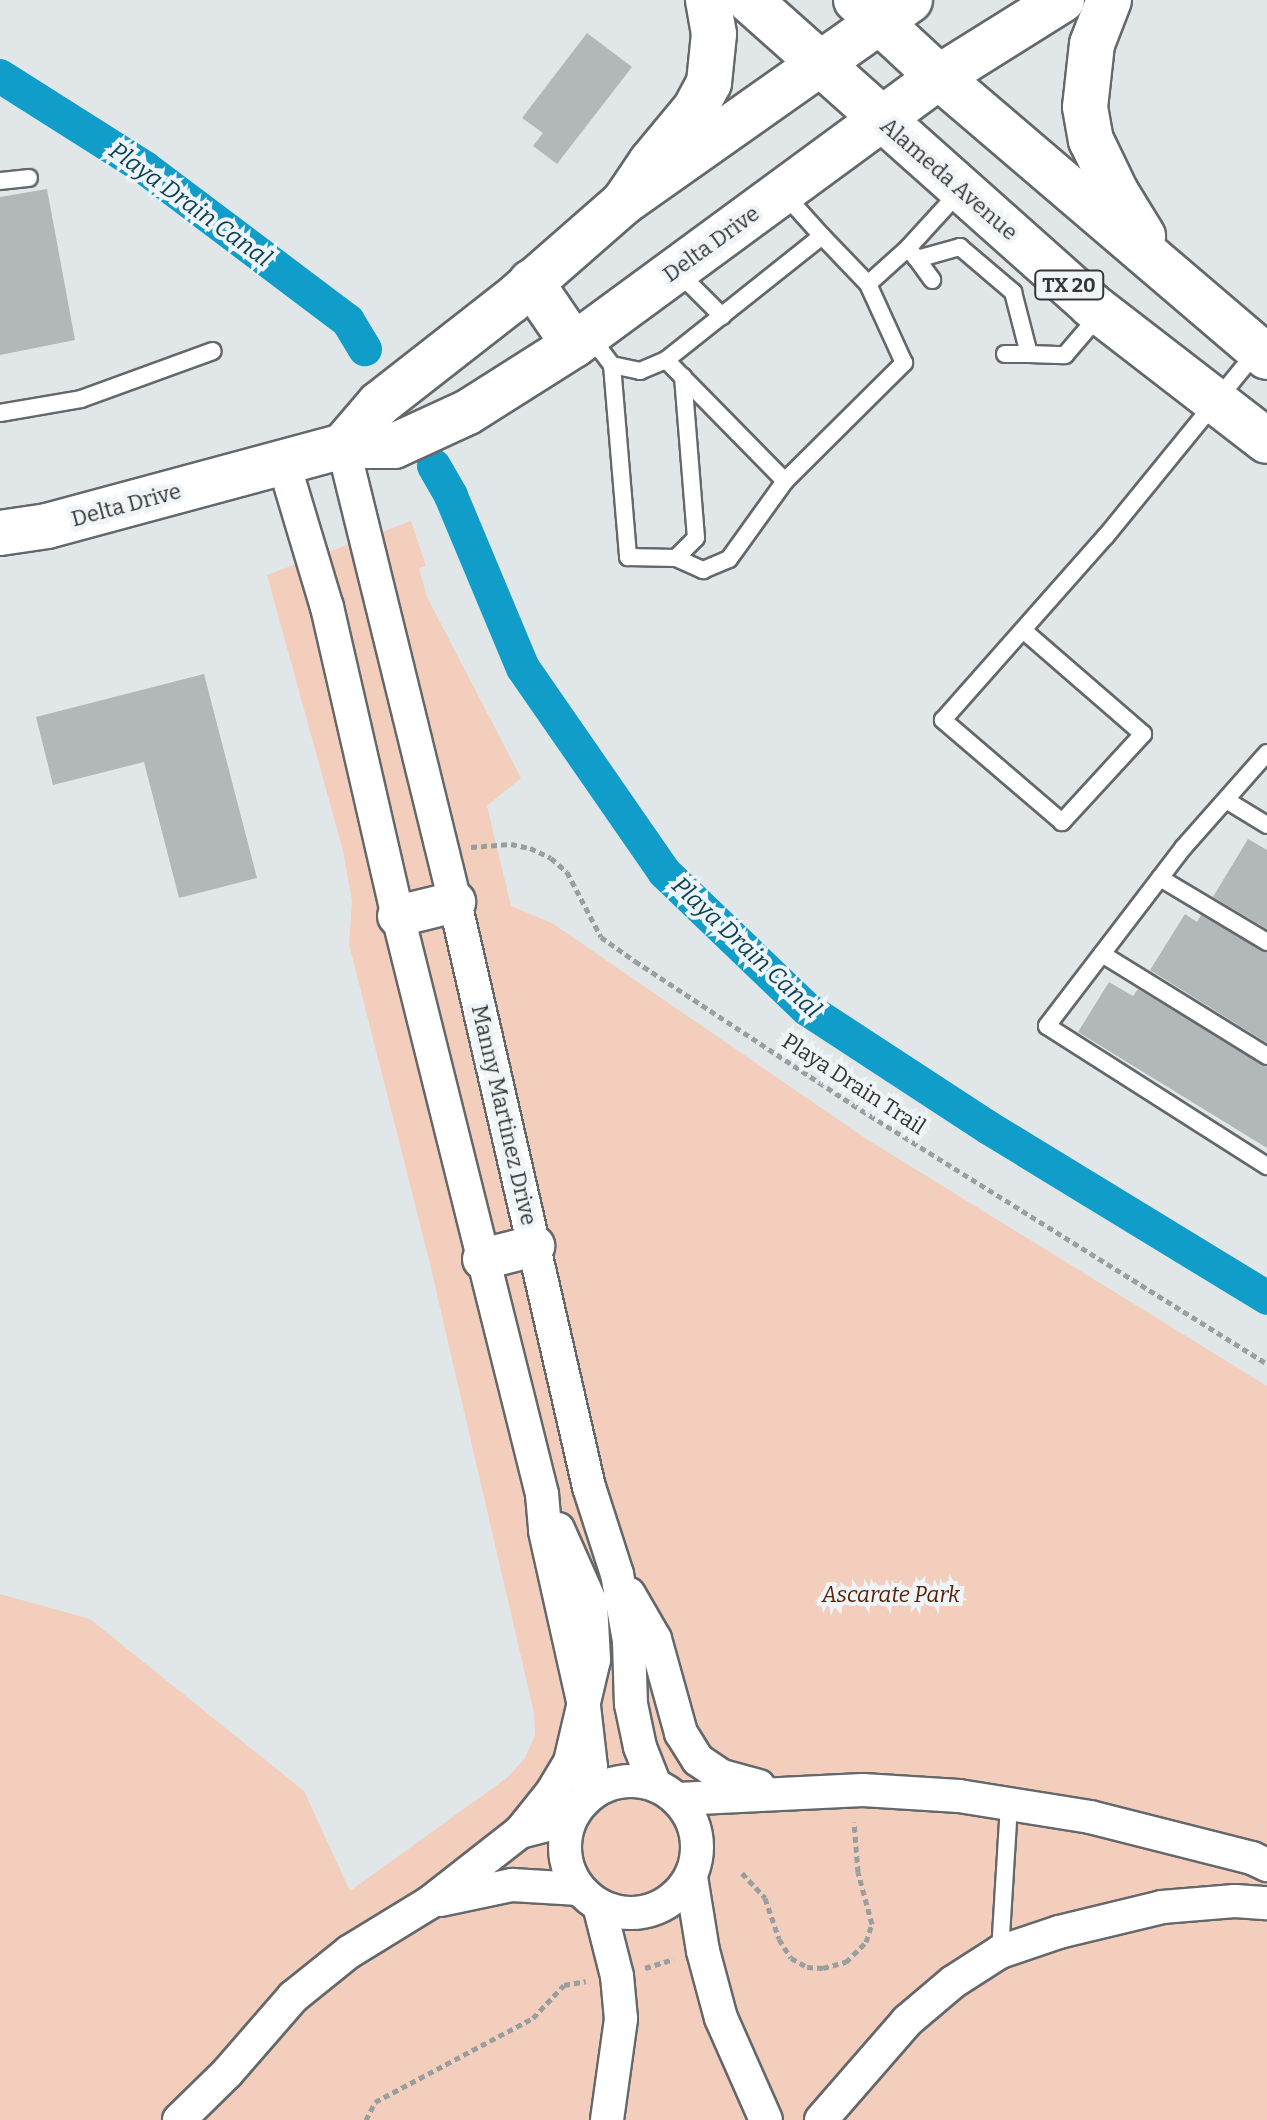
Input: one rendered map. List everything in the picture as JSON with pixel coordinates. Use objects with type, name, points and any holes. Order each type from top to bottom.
[{"type":"main road","points":[[624,202],[651,162],[695,109],[709,83],[714,34],[708,0]]},
{"type":"main road","name":"Alameda Avenue","points":[[749,0],[1101,313],[1267,441]]},
{"type":"main road","name":"Delta Drive","points":[[0,533],[47,526],[343,446],[394,446],[468,412],[592,348],[676,270],[939,77],[1062,0]]},
{"type":"main road","points":[[1109,0],[1092,44],[1085,107],[1091,140],[1116,192],[1163,269]]},
{"type":"main road","points":[[343,446],[379,404],[531,282],[624,202],[818,64],[881,7],[939,77],[1262,353]]},
{"type":"main road","points":[[531,282],[592,348]]},
{"type":"street","name":"Manny Martinez Drive","points":[[343,446],[443,851],[589,1487],[617,1574],[629,1641],[631,1704],[640,1747],[666,1792]]},
{"type":"street","points":[[284,464],[327,607],[398,916],[542,1494],[545,1531],[584,1706],[591,1767],[565,1856],[589,1897],[617,1976],[621,2019],[607,2120]]},
{"type":"street","points":[[398,916],[455,902]]},
{"type":"street","points":[[483,1259],[534,1246]]},
{"type":"street","points":[[617,1574],[655,1639],[681,1733],[698,1760],[722,1776],[748,1785],[802,1792]]},
{"type":"street","points":[[179,2120],[227,2073],[293,1997],[349,1952],[429,1903],[520,1832],[552,1792],[570,1762],[584,1706]]},
{"type":"street","points":[[520,1832],[578,1808],[619,1781],[666,1792],[927,1794],[1104,1820],[1252,1858],[1267,1865]]},
{"type":"street","points":[[429,1903],[512,1885],[589,1897],[619,1912],[640,1913],[669,1901],[691,1877],[697,1857],[698,1836],[691,1816],[666,1792]]},
{"type":"street","points":[[691,1877],[703,1951],[721,2018],[766,2120]]},
{"type":"street","points":[[821,2120],[907,2021],[953,1982],[1000,1952],[1059,1932],[1162,1907],[1235,1901],[1267,1903]]},
{"type":"lane","points":[[0,181],[29,178]]},
{"type":"lane","points":[[868,284],[912,254],[961,190]]},
{"type":"lane","points":[[592,348],[628,557],[676,558],[703,570],[729,559],[785,481],[910,362],[868,284],[782,192]]},
{"type":"lane","points":[[592,348],[640,371],[666,360],[822,236]]},
{"type":"lane","points":[[912,254],[960,247],[1013,292],[1029,354]]},
{"type":"lane","points":[[912,254],[932,280]]},
{"type":"lane","points":[[676,270],[722,316]]},
{"type":"lane","points":[[1005,354],[1065,355],[1101,313]]},
{"type":"lane","points":[[0,413],[81,399],[213,351]]},
{"type":"lane","points":[[1023,630],[1143,734],[1062,822],[943,720],[1023,630],[1216,400],[1262,353]]},
{"type":"lane","points":[[666,360],[785,481]]},
{"type":"lane","points":[[676,558],[696,538],[683,377]]},
{"type":"lane","points":[[1267,753],[1160,878],[1047,1026],[1267,1166]]},
{"type":"lane","points":[[1226,800],[1267,825]]},
{"type":"lane","points":[[1160,878],[1267,942]]},
{"type":"lane","points":[[1102,954],[1267,1056]]},
{"type":"lane","points":[[1000,1952],[1009,1804]]},
{"type":"path","name":"Playa Drain Trail","points":[[443,851],[511,844],[530,848],[551,858],[567,872],[601,937],[623,953],[861,1110],[1267,1364]]},
{"type":"path","points":[[742,1873],[765,1898],[779,1939],[791,1958],[815,1967],[846,1962],[866,1942],[872,1924],[858,1872],[854,1822]]},
{"type":"path","points":[[637,1971],[677,1958]]},
{"type":"path","points":[[366,2120],[375,2102],[533,2018],[564,1985],[599,1980]]},
{"type":"green space","name":"Ascarate Park","points":[[411,521],[426,566],[419,568],[427,597],[521,778],[487,806],[511,906],[552,923],[865,1138],[1267,1386],[1267,2120],[0,2120],[0,1594],[90,1619],[304,1791],[350,1891],[508,1777],[525,1758],[535,1735],[534,1713],[429,1260],[349,944],[352,900],[343,851],[267,575]]},
{"type":"building","points":[[587,33],[632,67],[557,164],[533,146],[543,133],[522,118]]},
{"type":"building","points":[[47,189],[75,340],[0,355],[0,197]]},
{"type":"building","points":[[204,674],[257,878],[179,898],[144,762],[53,785],[36,717]]},
{"type":"building","points":[[1248,839],[1267,850],[1267,929],[1213,897]]},
{"type":"building","points":[[1185,914],[1197,922],[1201,915],[1267,953],[1267,1043],[1150,970]]},
{"type":"building","points":[[1109,982],[1133,996],[1138,989],[1267,1067],[1267,1148],[1078,1032]]},
{"type":"waterway","name":"Playa Drain Canal","points":[[0,76],[145,168],[348,321],[365,349]]},
{"type":"waterway","name":"Playa Drain Canal","points":[[434,466],[451,496],[523,668],[664,872],[807,1009],[989,1128],[1267,1298]]}]
